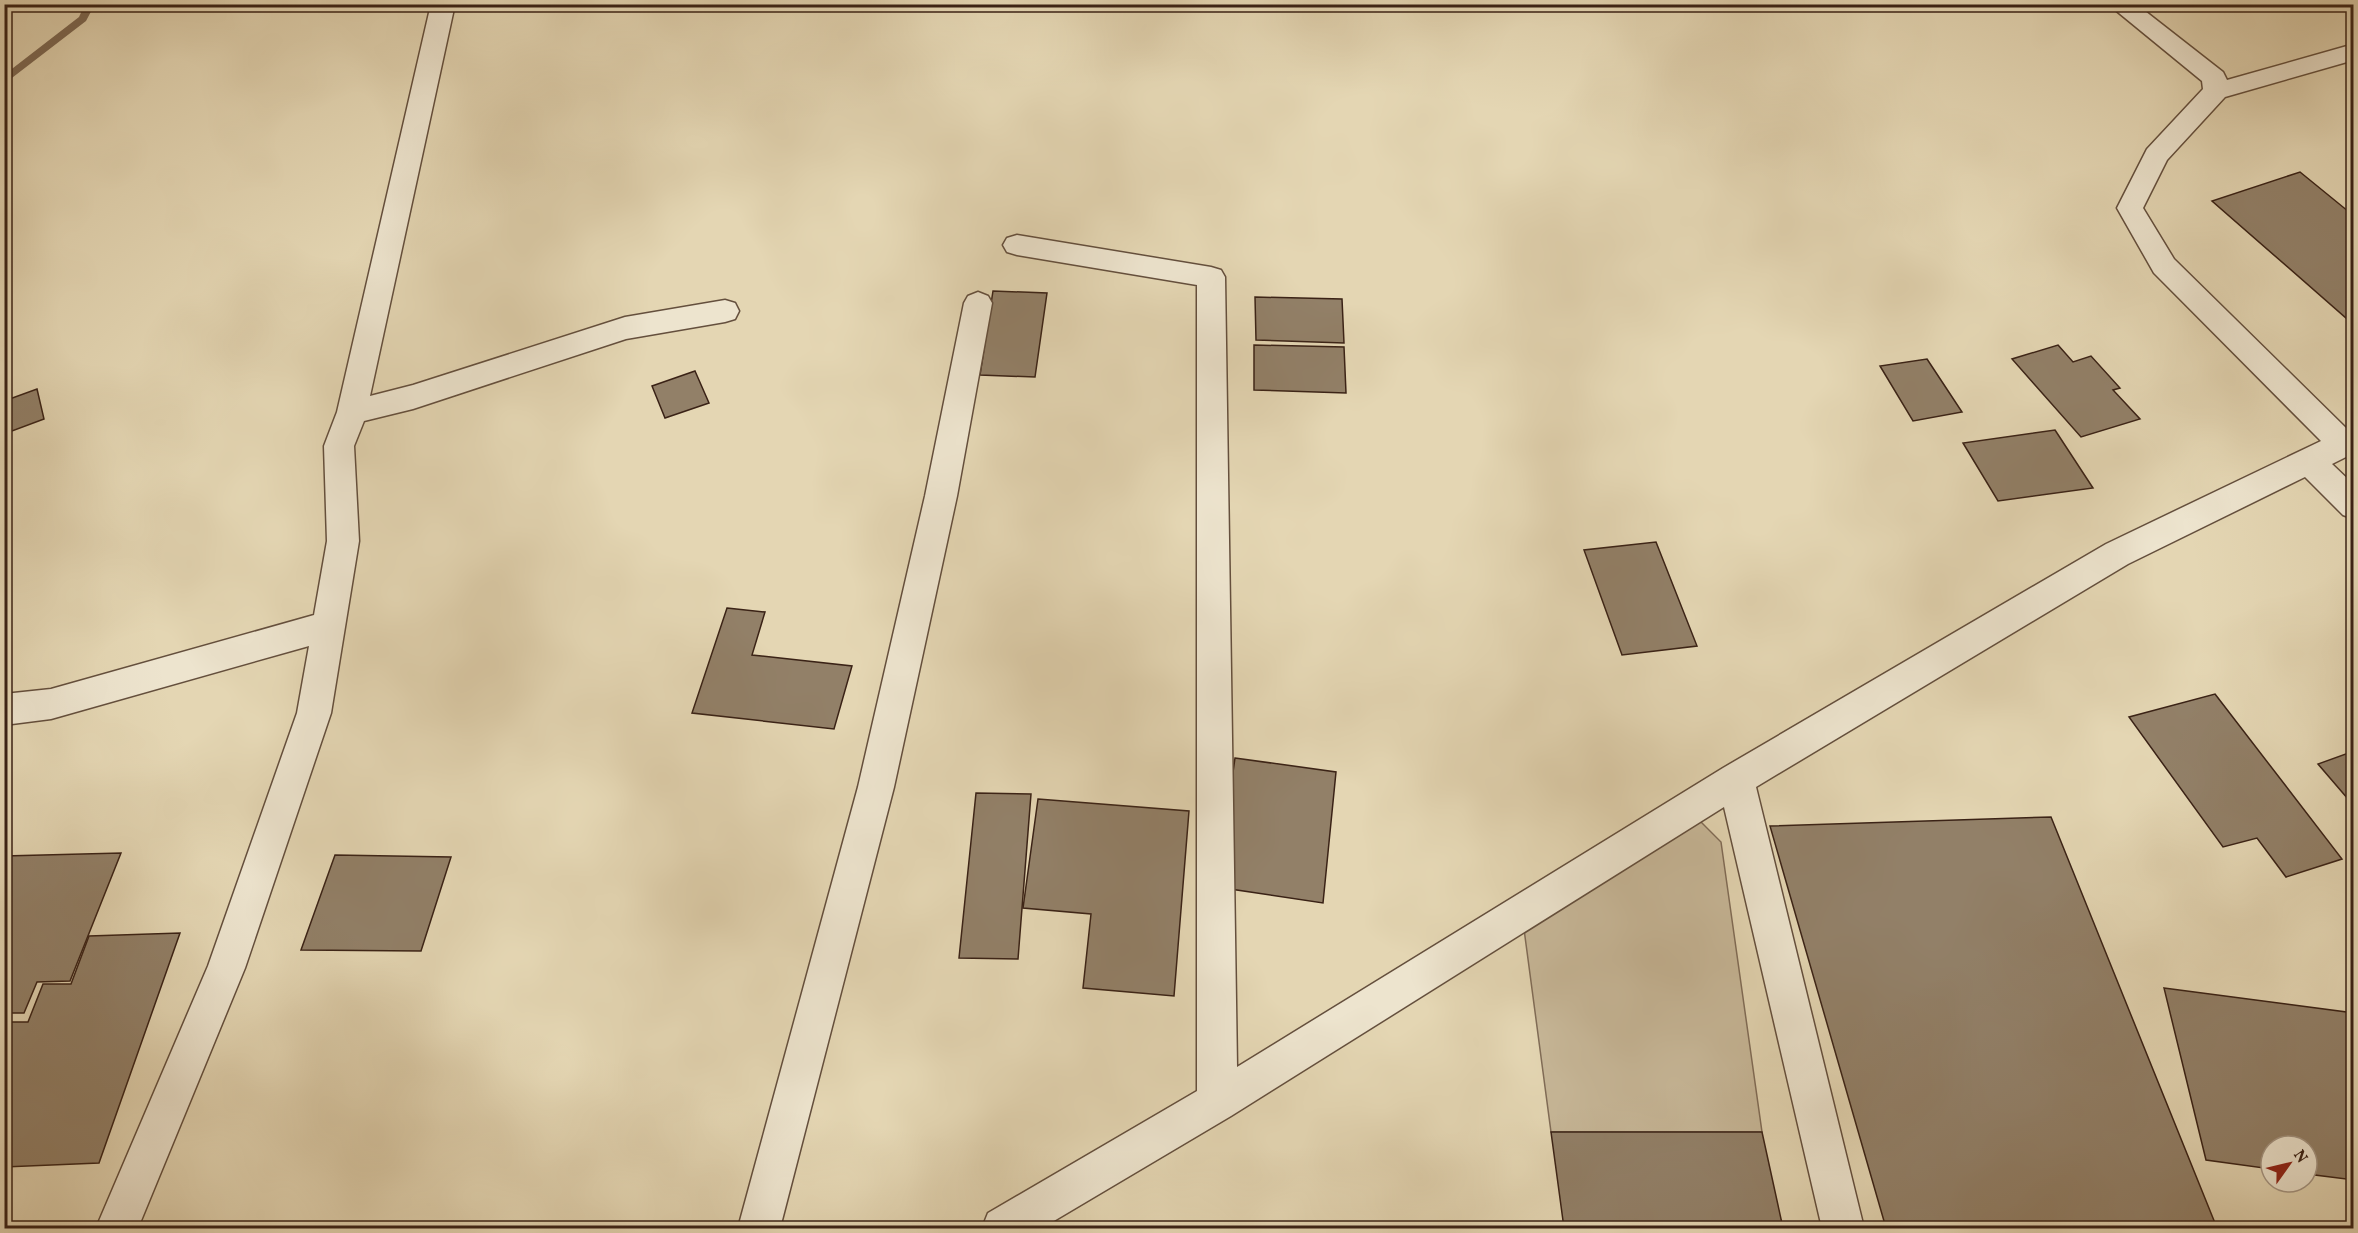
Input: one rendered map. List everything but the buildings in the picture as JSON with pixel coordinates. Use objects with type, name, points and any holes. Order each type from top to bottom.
[{"type":"street","points":[[117,1228],[226,968],[314,713],[343,541],[339,446],[352,412],[443,4]]},
{"type":"street","points":[[2120,4],[2214,78],[2216,92]]},
{"type":"street","points":[[1003,1228],[1217,1102],[1736,780],[2117,554],[2348,442],[2164,266],[2130,208],[2156,155],[2216,92],[2354,52]]},
{"type":"street","points":[[1017,245],[1211,277],[1217,1102]]},
{"type":"street","points":[[759,1228],[876,787],[941,496],[978,303]]},
{"type":"street","points":[[352,412],[413,397],[625,328],[725,310]]},
{"type":"street","points":[[2309,461],[2354,507]]},
{"type":"street","points":[[4,710],[51,704],[328,626]]},
{"type":"street","points":[[1736,780],[1843,1228]]},
{"type":"shaded area","points":[[1697,818],[1721,842],[1762,1132],[1551,1132],[1524,929]]},
{"type":"waterway","points":[[4,81],[83,19],[90,4]]}]
